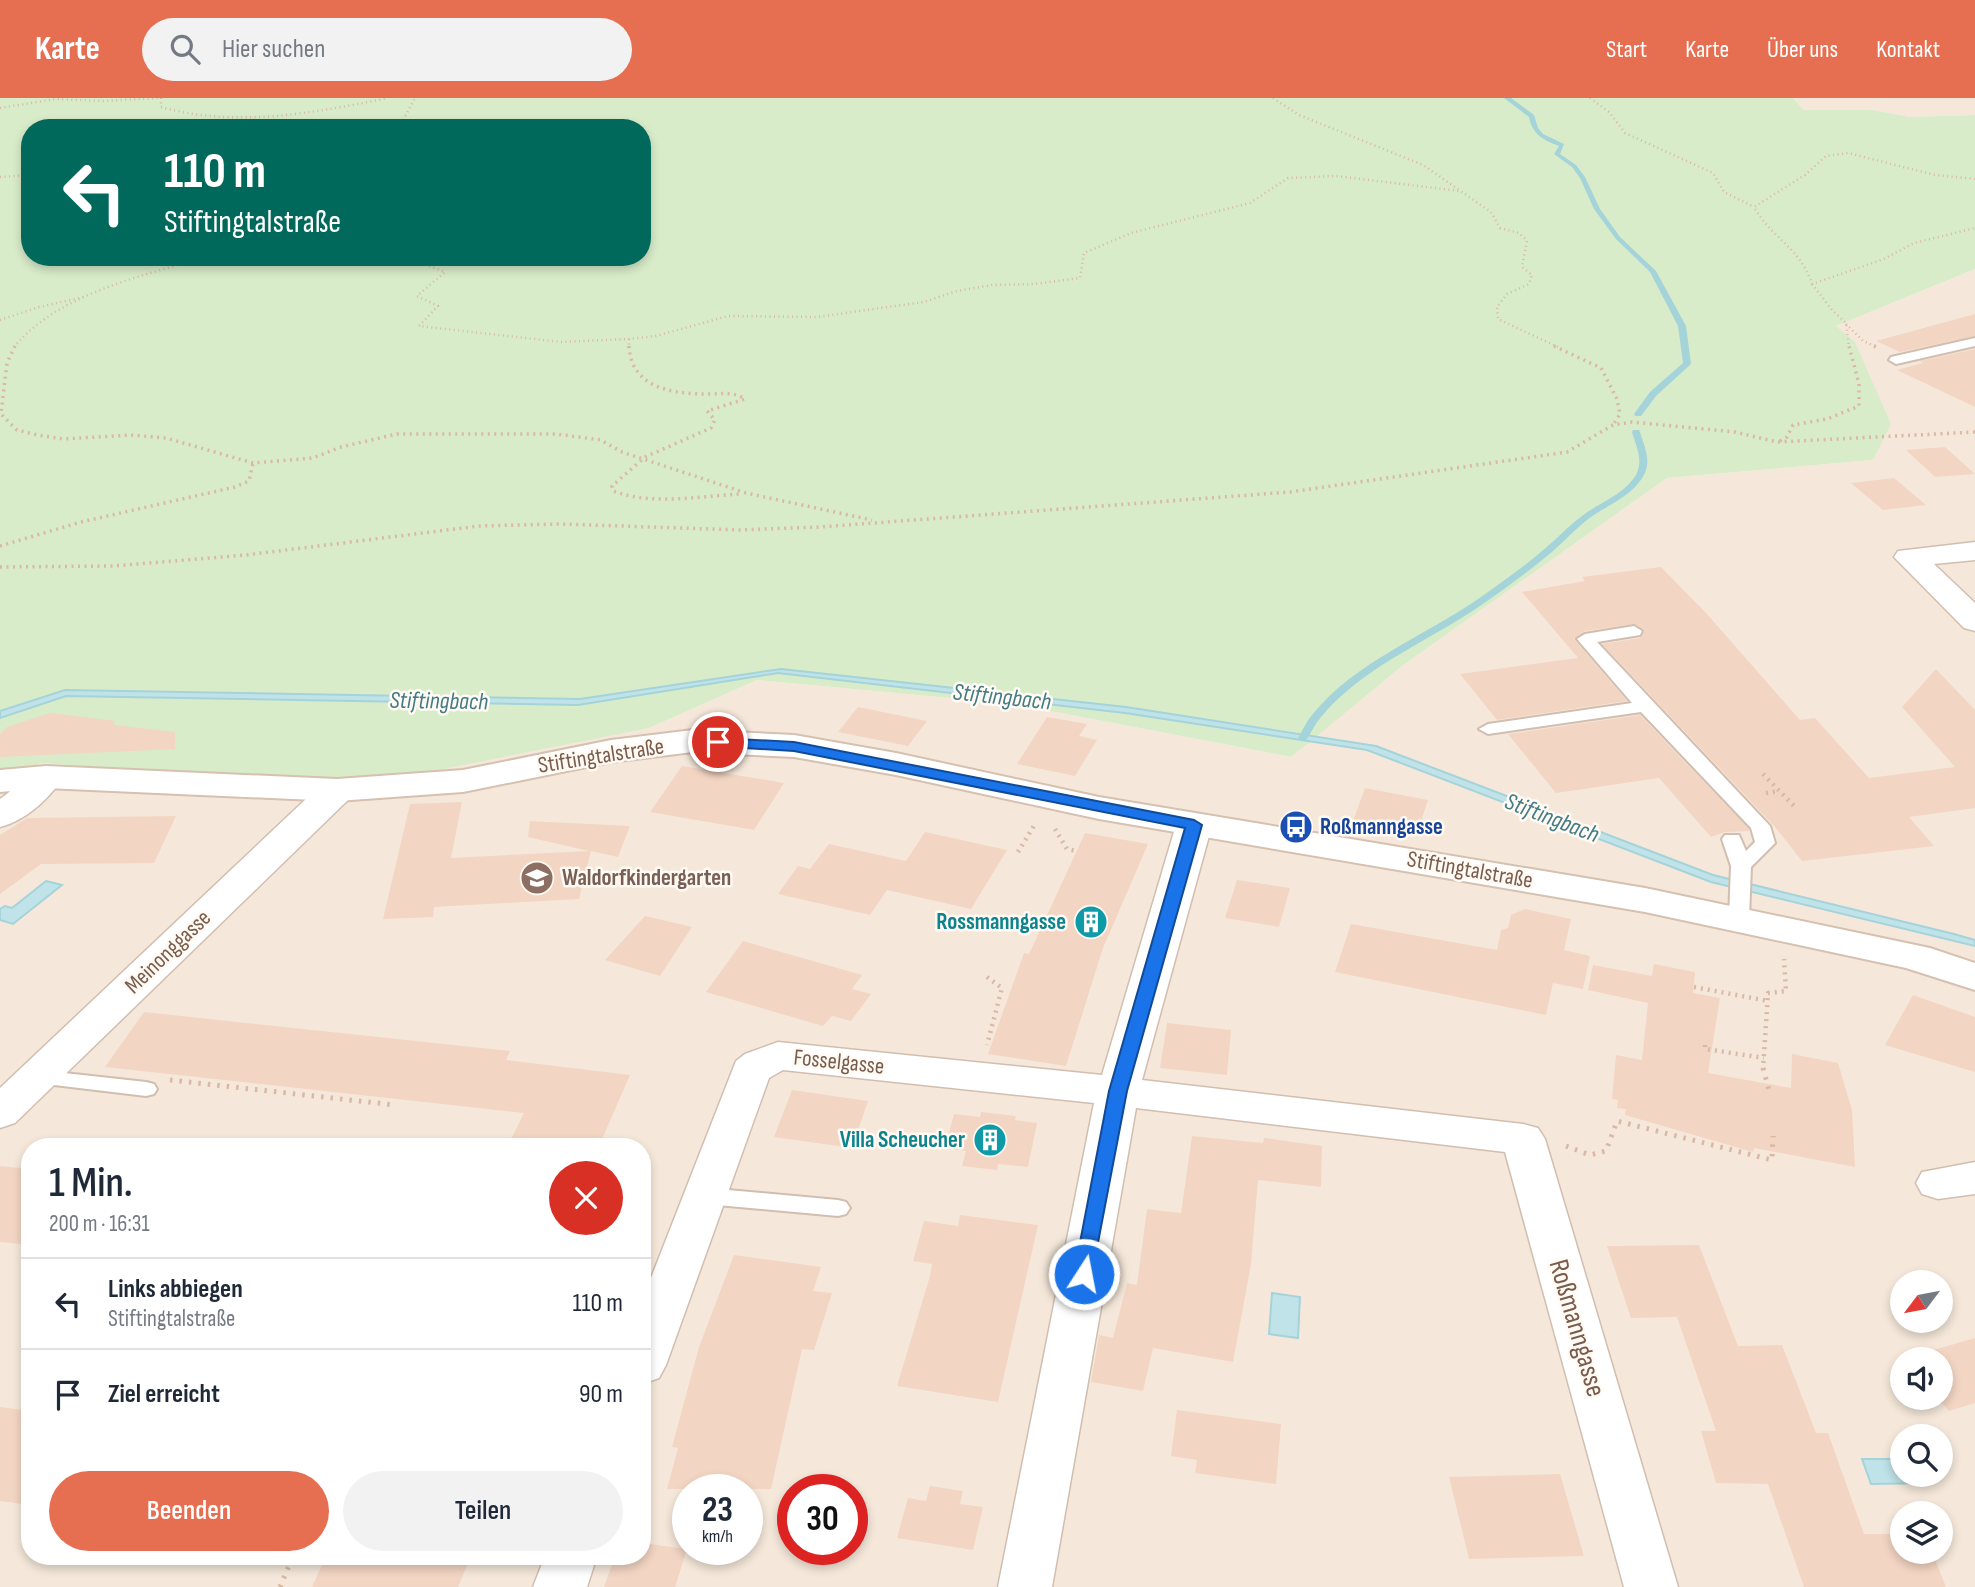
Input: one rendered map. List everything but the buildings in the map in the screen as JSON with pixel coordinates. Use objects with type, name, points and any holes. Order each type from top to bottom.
[{"type":"street","points":[[1909,557],[1975,551]]},
{"type":"street","points":[[1909,557],[1975,621]]},
{"type":"street","name":"Stiftingtalstraße","points":[[0,781],[46,778],[337,790],[463,781],[611,751],[693,741],[794,746],[1194,825],[1645,900],[1739,911],[1914,957],[1975,977]]},
{"type":"street","points":[[0,816],[34,792],[46,778]]},
{"type":"street","name":"Meinonggasse","points":[[0,1113],[337,790]]},
{"type":"street","points":[[1025,1587],[1118,1091],[1194,825]]},
{"type":"street","name":"Fosselgasse","points":[[651,1342],[751,1071],[769,1059],[792,1056],[1118,1091]]},
{"type":"street","name":"Roßmanngasse","points":[[1118,1091],[1523,1139],[1651,1587]]},
{"type":"street","points":[[560,1587],[568,1565]]},
{"type":"lane","points":[[1897,360],[1975,342]]},
{"type":"lane","points":[[1634,631],[1585,639],[1760,826],[1765,843],[1741,866]]},
{"type":"lane","points":[[1488,729],[1645,706]]},
{"type":"lane","points":[[1732,839],[1741,866],[1739,911]]},
{"type":"lane","points":[[37,1076],[153,1084]]},
{"type":"lane","points":[[706,1196],[838,1208]]},
{"type":"path","points":[[0,108],[56,99],[104,101],[160,98],[161,107],[177,113],[240,116],[321,110],[388,98]]},
{"type":"path","points":[[406,119],[415,98]]},
{"type":"path","points":[[1273,98],[1299,115],[1423,165],[1491,212],[1500,228],[1520,233],[1527,241],[1522,267],[1532,275],[1529,284],[1507,294],[1497,307],[1498,319],[1601,368],[1617,399],[1620,414],[1613,425]]},
{"type":"path","points":[[1590,98],[1609,112],[1625,133],[1713,173],[1724,192],[1754,207],[1758,218],[1789,242],[1808,267],[1812,284],[1833,315],[1846,323],[1863,341],[1883,349],[1897,360]]},
{"type":"path","points":[[1754,207],[1805,175],[1826,156],[1847,153],[1935,175],[1975,179]]},
{"type":"path","points":[[0,177],[21,176]]},
{"type":"path","points":[[429,266],[445,272],[417,296],[438,306],[419,326],[561,342],[629,339],[656,336],[728,316],[817,317],[924,302],[957,291],[992,285],[1034,284],[1080,278],[1084,253],[1131,233],[1250,203],[1288,178],[1336,176],[1461,191]]},
{"type":"path","points":[[1812,284],[1884,259],[1914,243],[1975,228]]},
{"type":"path","points":[[0,320],[39,307],[95,294],[178,266]]},
{"type":"path","points":[[95,294],[34,324],[10,352],[1,393],[1,414],[17,430],[64,439],[131,435],[166,438],[253,463],[313,458],[364,440],[397,434],[556,434],[601,440],[622,452],[645,457],[746,493],[818,506],[876,521]]},
{"type":"path","points":[[1777,442],[1787,437],[1793,425],[1827,419],[1859,406],[1861,389],[1846,343],[1846,323]]},
{"type":"path","points":[[629,339],[630,356],[636,372],[646,381],[663,387],[705,394],[737,394],[745,399],[707,411],[715,420],[711,428],[645,457],[620,476],[612,486],[613,491],[621,496],[658,498],[746,493]]},
{"type":"path","points":[[0,567],[113,566],[246,555],[479,526],[561,524],[740,530],[820,527],[1290,492],[1567,452],[1613,425],[1632,422],[1735,432],[1777,442],[1975,432]]},
{"type":"path","points":[[0,546],[55,528],[118,513],[223,493],[249,481],[253,463]]},
{"type":"path","points":[[1763,774],[1794,806]]},
{"type":"path","points":[[1018,852],[1038,818]]},
{"type":"path","points":[[1770,1094],[1763,1073],[1768,993],[1786,991],[1784,951]]},
{"type":"path","points":[[983,1077],[985,1052],[1002,988],[987,976]]},
{"type":"path","points":[[1693,987],[1768,1001]]},
{"type":"path","points":[[1704,1045],[1706,1049],[1764,1058]]},
{"type":"path","points":[[153,1084],[396,1105]]},
{"type":"path","points":[[1556,1143],[1590,1154],[1606,1151],[1617,1122],[1681,1135],[1772,1160],[1773,1136]]},
{"type":"path","points":[[280,1587],[289,1565]]},
{"type":"shaded area","points":[[1793,98],[1975,98],[1975,115],[1910,117],[1873,110],[1804,110]]},
{"type":"shaded area","points":[[1975,269],[1975,1587],[0,1587],[0,792],[39,763],[257,778],[649,728],[757,680],[1014,704],[1291,757],[1402,666],[1667,478],[1873,460],[1836,326]]},
{"type":"green space","points":[[0,98],[1793,98],[1804,110],[1873,110],[1910,117],[1975,115],[1975,269],[1836,326],[1855,342],[1891,424],[1873,460],[1667,478],[1402,666],[1317,736],[1126,707],[781,669],[580,699],[136,692],[578,705],[778,673],[1125,713],[1311,741],[1291,757],[1014,704],[757,680],[649,728],[408,776],[257,778],[40,763],[14,782],[0,783]]},
{"type":"water","name":"Stiftingbach","points":[[781,669],[1126,707],[1376,746],[1713,875],[1954,934],[1975,940],[1975,946],[1711,882],[1367,750],[1125,713],[778,673],[578,705],[66,696],[0,718],[0,711],[65,690],[580,699]]},
{"type":"water","points":[[46,881],[62,885],[13,924],[0,920],[0,909],[5,906],[12,908]]},
{"type":"water","points":[[1272,1293],[1300,1297],[1298,1338],[1269,1334]]},
{"type":"water","points":[[1862,1459],[1890,1459],[1890,1484],[1871,1484]]},
{"type":"waterway","points":[[1507,98],[1532,116],[1537,132],[1562,145],[1557,154],[1574,166],[1583,178],[1597,209],[1618,238],[1653,271],[1682,326],[1687,364],[1653,394],[1638,414]]},
{"type":"waterway","points":[[1303,738],[1315,718],[1332,699],[1353,682],[1502,586],[1545,554],[1587,516],[1629,488],[1644,463],[1636,432]]},
{"type":"place","name":"Roßmanngasse","points":[[1296,827]]},
{"type":"place","name":"Waldorfkindergarten","points":[[537,878]]},
{"type":"place","name":"Rossmanngasse","points":[[1091,922]]},
{"type":"place","name":"Villa Scheucher","points":[[990,1140]]},
{"type":"route","points":[[718,742],[794,746],[896,764],[1059,800],[1194,825],[1118,1091],[1084,1274]]}]
